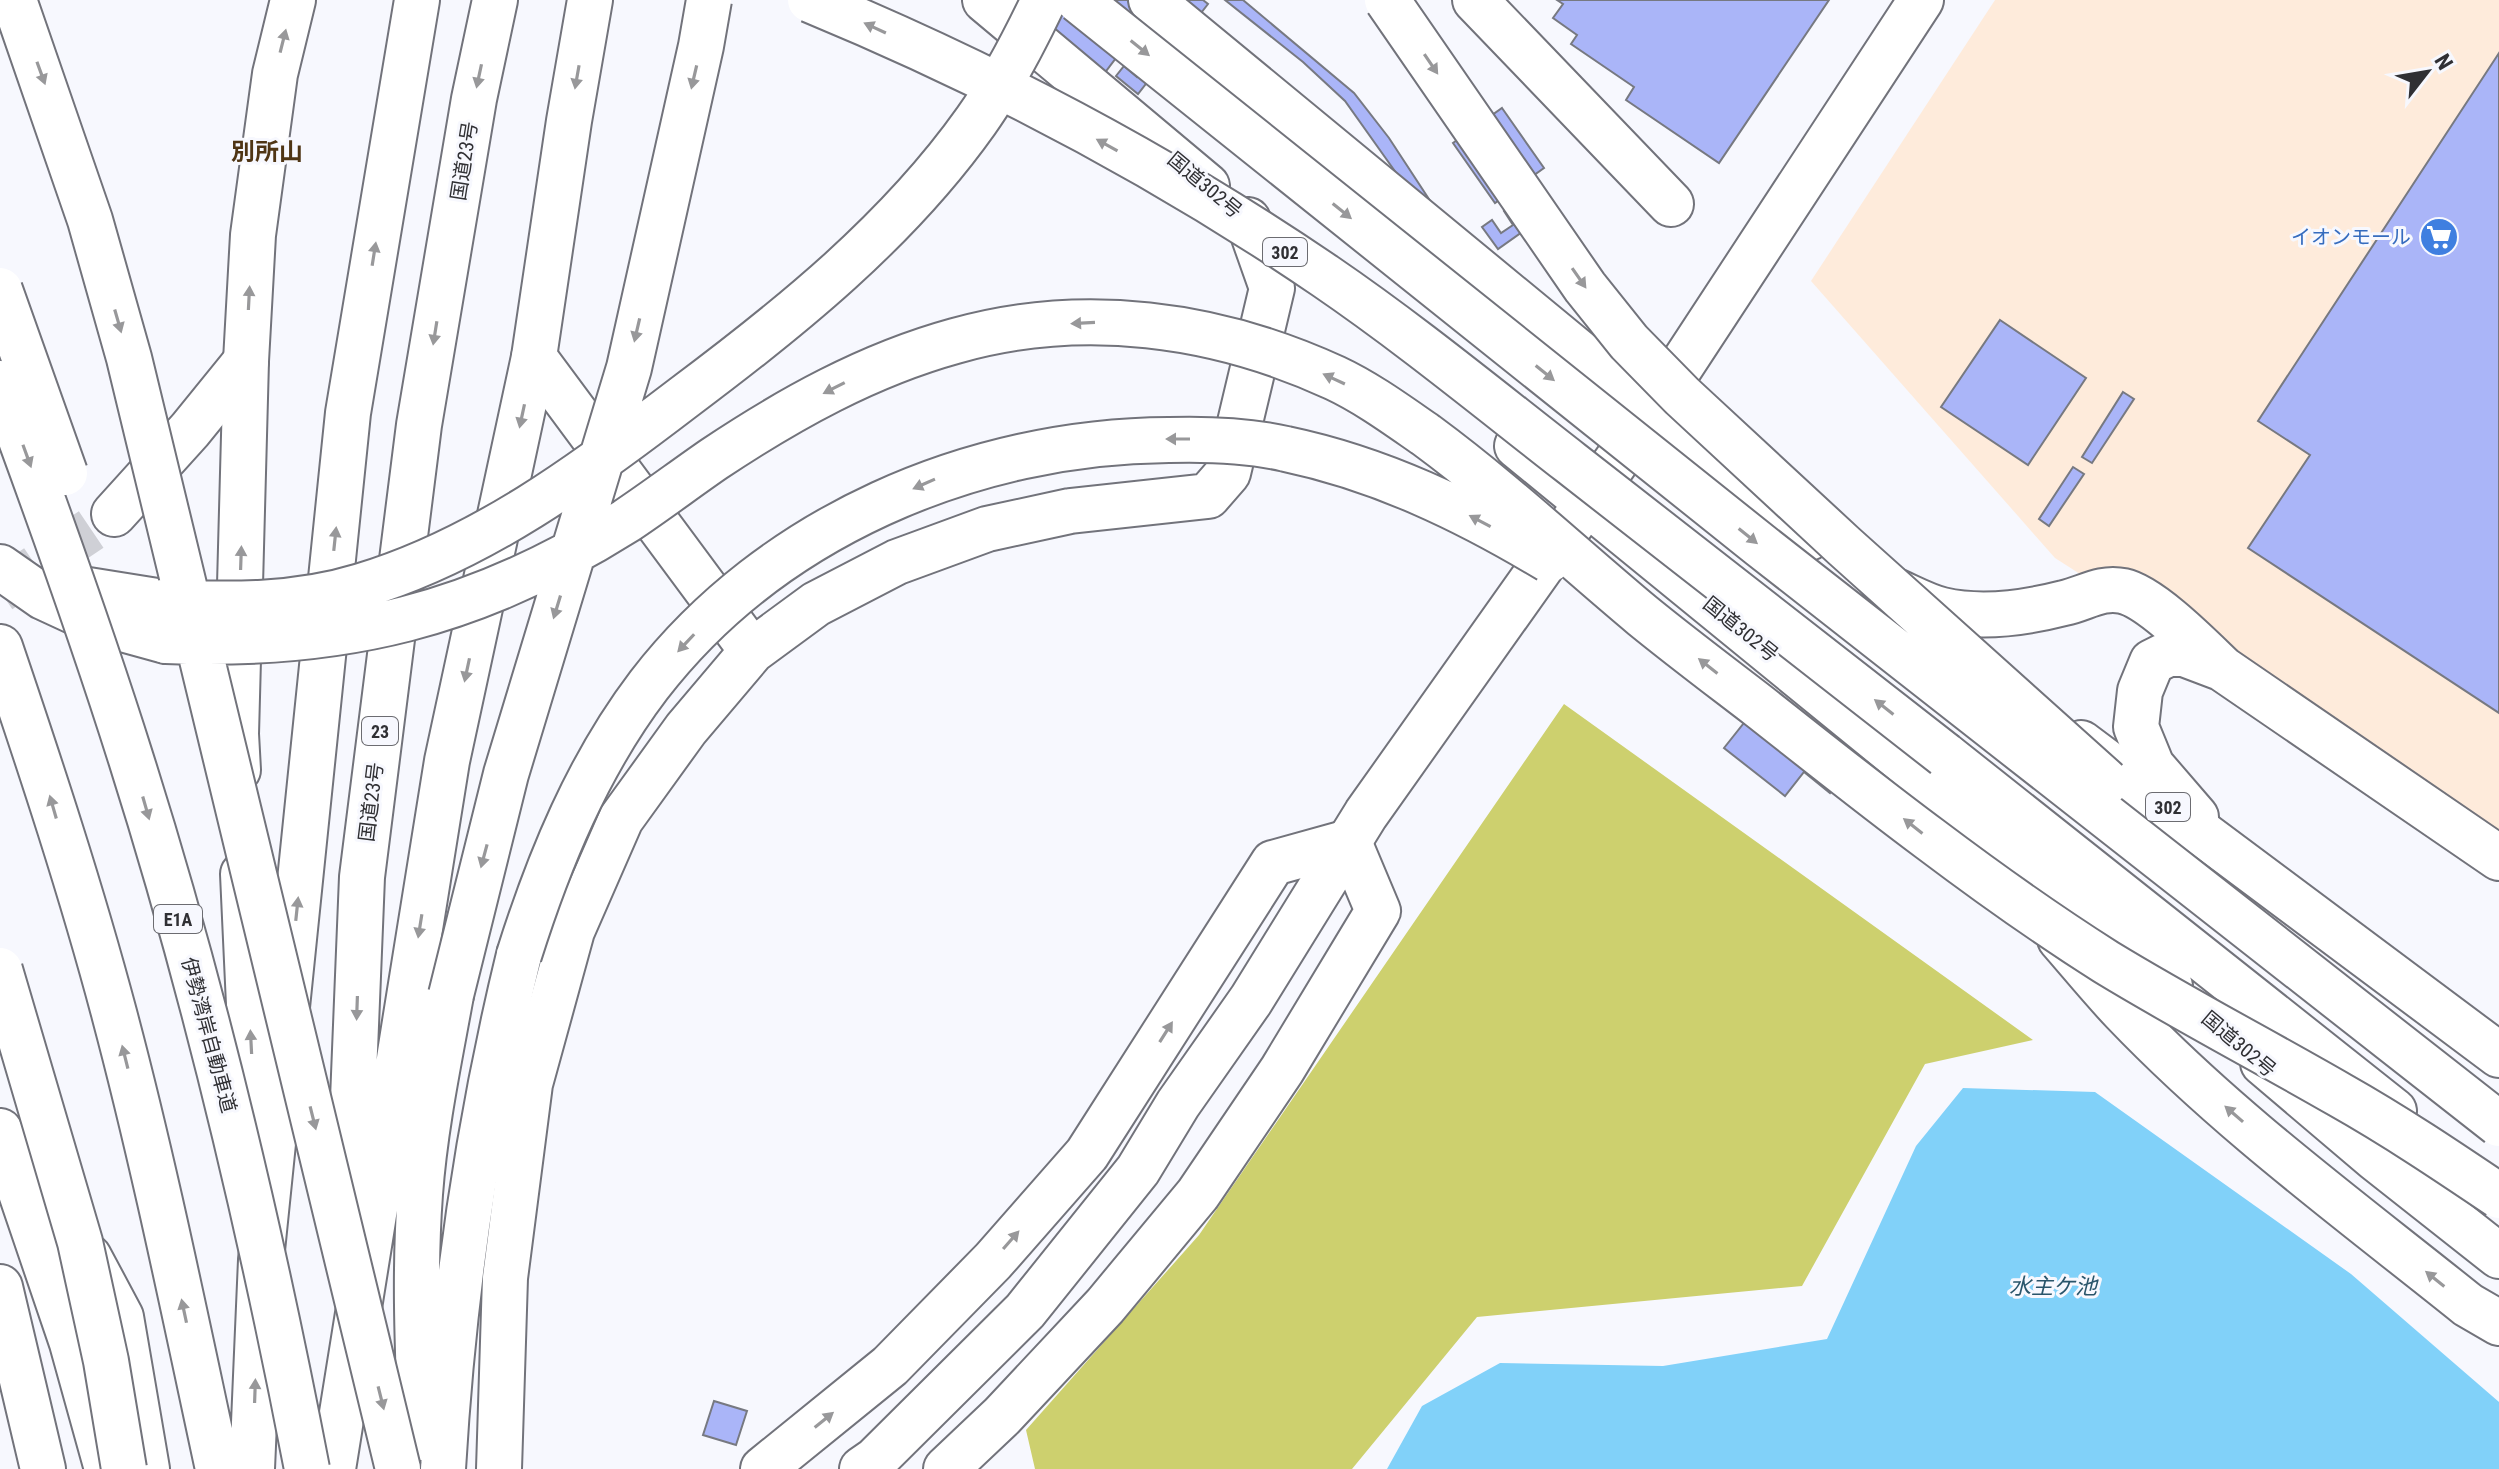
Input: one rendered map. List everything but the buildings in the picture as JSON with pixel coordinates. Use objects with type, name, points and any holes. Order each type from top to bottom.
[{"type":"main road","points":[[0,23],[6,0]]},
{"type":"main road","points":[[14,0],[90,220],[129,358],[398,1469]]},
{"type":"main road","points":[[261,1260],[236,734],[246,361],[253,235],[275,74],[293,0]]},
{"type":"main road","points":[[252,1469],[261,1260],[348,413],[417,0]]},
{"type":"main road","name":"国道23号","points":[[333,1469],[351,1170],[362,877],[419,425],[474,99],[495,0]]},
{"type":"main road","points":[[333,1469],[447,761],[534,357],[590,0]]},
{"type":"main road","points":[[422,1469],[416,1289],[420,1192],[430,1106],[451,995],[506,774],[629,368],[709,0]]},
{"type":"main road","points":[[810,0],[956,66],[1073,125],[1192,192],[1326,276],[1921,735],[2499,1195]]},
{"type":"main road","name":"国道302号","points":[[985,0],[1585,503],[1903,761],[2376,1159],[2499,1256]]},
{"type":"main road","points":[[0,566],[43,597],[97,622],[165,622],[231,605],[295,600],[360,587],[468,543],[595,463],[739,356],[807,301],[868,244],[929,181],[977,121],[1015,59],[1044,0]]},
{"type":"main road","points":[[1078,0],[1760,545],[2499,1124]]},
{"type":"main road","name":"302","points":[[1151,0],[1651,412],[1857,576],[2488,1047]]},
{"type":"main road","points":[[1387,0],[1585,287],[1629,342],[1682,396],[2038,722],[2499,1111]]},
{"type":"main road","points":[[1475,0],[1671,204]]},
{"type":"main road","points":[[862,1469],[1025,1311],[1138,1170],[1178,1104],[1251,1000],[1349,842],[1651,412],[1921,0]]},
{"type":"main road","points":[[499,1469],[505,1278],[530,1084],[572,931],[621,819],[686,729],[752,651],[816,604],[883,569],[987,529],[1070,511],[1208,496],[1228,473],[1272,288],[1248,220]]},
{"type":"main road","points":[[0,290],[70,486],[103,611],[132,760]]},
{"type":"main road","points":[[165,622],[231,644],[354,632],[471,601],[522,580],[628,520],[717,457],[796,408],[864,373],[927,349],[982,333],[1045,325],[1109,322],[1168,327],[1230,338],[1342,381],[1401,418],[1465,464],[1644,617],[1931,840],[2024,907],[2105,961],[2355,1104],[2499,1195]]},
{"type":"main road","points":[[534,357],[752,651]]},
{"type":"main road","points":[[114,514],[190,430],[246,361]]},
{"type":"main road","name":"伊勢湾岸自動車道","points":[[0,383],[65,559],[132,760],[187,947],[237,1142],[285,1354],[307,1469]]},
{"type":"main road","points":[[443,1469],[446,1415],[478,1153],[498,1039],[519,955],[543,881],[608,746],[648,687],[688,638],[740,593],[797,551],[880,503],[937,478],[1004,459],[1087,445],[1139,440],[1210,439],[1282,448],[1348,464],[1414,488],[1526,546],[1644,617]]},
{"type":"main road","points":[[1857,576],[1942,610],[1989,614],[2040,609],[2105,590],[2121,590],[2135,595],[2187,635],[2223,669],[2499,858]]},
{"type":"main road","points":[[0,647],[46,783],[114,1012],[167,1233],[218,1469]]},
{"type":"main road","points":[[2223,669],[2184,654],[2168,654],[2152,662],[2140,691],[2136,727],[2152,766],[2228,852]]},
{"type":"main road","points":[[1903,761],[2124,1012],[2195,1080],[2274,1149],[2468,1305],[2499,1323]]},
{"type":"main road","points":[[763,1469],[890,1366],[993,1261],[1087,1154],[1273,863],[1349,842]]},
{"type":"main road","points":[[946,1469],[1002,1416],[1105,1306],[1198,1194],[1282,1070],[1378,911],[1349,842]]},
{"type":"main road","points":[[0,970],[80,1242],[106,1361],[124,1469]]},
{"type":"main road","points":[[0,1033],[53,1189],[121,1317],[147,1469]]},
{"type":"main road","points":[[0,1131],[72,1343],[107,1469]]},
{"type":"main road","points":[[0,1287],[43,1469]]},
{"type":"shaded area","points":[[1995,0],[2499,0],[2499,842],[2055,558],[1811,281]]},
{"type":"green space","points":[[1564,704],[2033,1040],[1925,1064],[1802,1286],[1477,1317],[1352,1469],[1035,1469],[1026,1430],[1199,1235]]},
{"type":"water","name":"水主ケ池","points":[[1963,1088],[2095,1092],[2351,1274],[2499,1402],[2499,1469],[1387,1469],[1422,1406],[1500,1363],[1663,1366],[1827,1339],[1916,1146]]},
{"type":"tunnel","points":[[0,591],[114,514]]},
{"type":"place","name":"イオンモール","points":[[2439,237]]},
{"type":"district","name":"別所山","points":[[267,152]]}]
